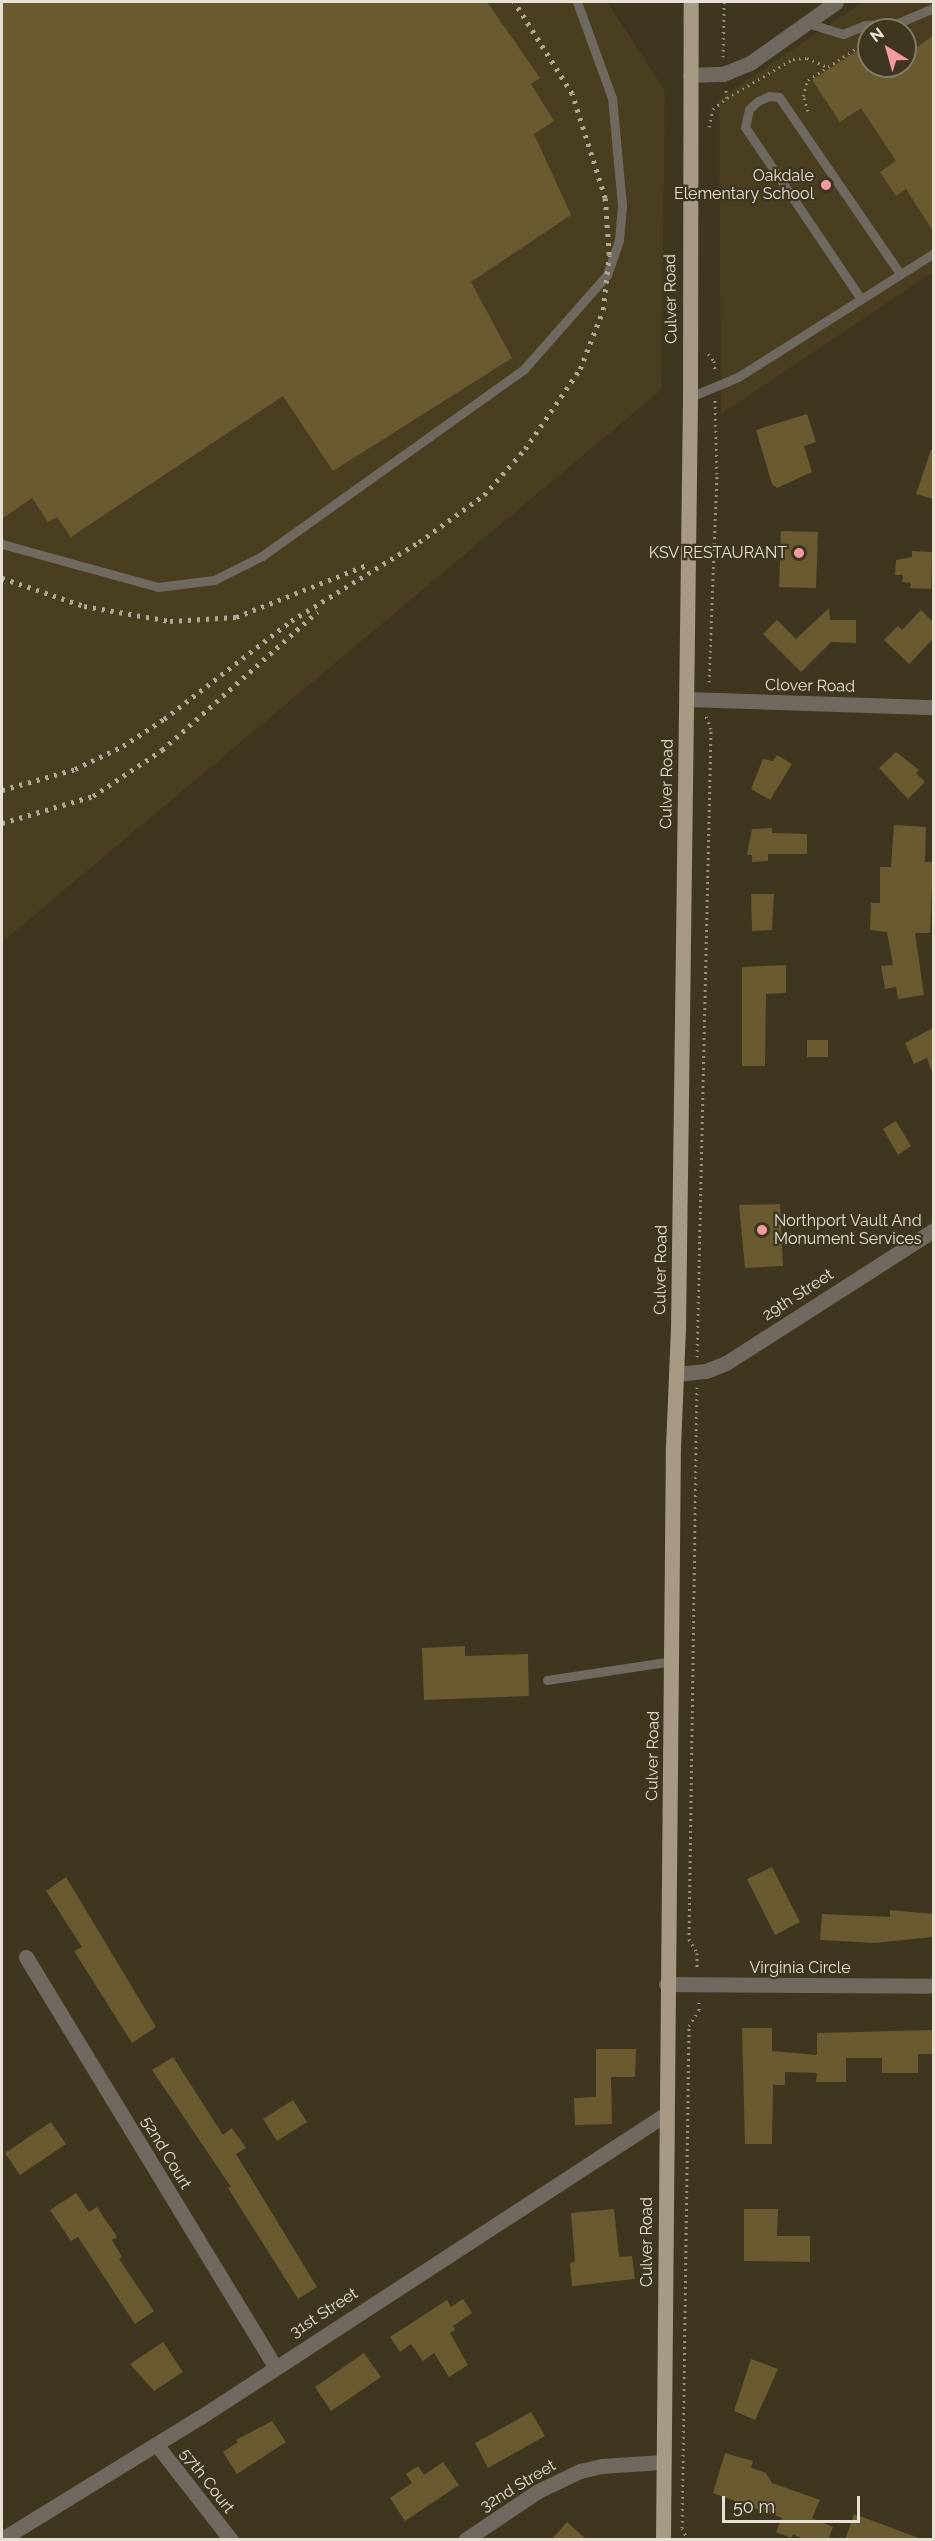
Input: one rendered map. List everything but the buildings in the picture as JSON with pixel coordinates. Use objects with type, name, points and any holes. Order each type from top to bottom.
[{"type":"main road","name":"Culver Road","points":[[663,2540],[666,1984],[687,699],[690,2]]},
{"type":"street","points":[[690,75],[723,74],[750,63],[836,2]]},
{"type":"street","name":"Clover Road","points":[[687,699],[933,707]]},
{"type":"street","name":"29th Street","points":[[676,1374],[697,1372],[726,1363],[933,1230]]},
{"type":"street","name":"52nd Court","points":[[26,1957],[275,2367]]},
{"type":"street","name":"Virginia Circle","points":[[666,1984],[933,1986]]},
{"type":"street","name":"31st Street","points":[[2,2539],[156,2444],[666,2114]]},
{"type":"street","name":"57th Court","points":[[156,2444],[231,2540]]},
{"type":"street","name":"32nd Street","points":[[465,2540],[538,2491],[580,2471],[601,2466],[663,2462]]},
{"type":"lane","points":[[2,544],[158,587],[214,580],[262,556],[525,369],[607,275],[619,240],[622,205],[612,98],[577,2]]},
{"type":"lane","points":[[807,23],[843,34],[865,25],[898,23],[933,8]]},
{"type":"lane","points":[[861,299],[745,127],[749,109],[758,101],[769,96],[779,97],[900,274]]},
{"type":"lane","points":[[690,397],[738,377],[933,253]]},
{"type":"lane","points":[[548,1680],[673,1661]]},
{"type":"path","points":[[724,2],[723,74],[727,98]]},
{"type":"path","points":[[813,119],[802,96],[808,80],[857,48]]},
{"type":"path","points":[[709,135],[713,109],[727,98],[793,59],[807,58],[827,67]]},
{"type":"path","points":[[688,2540],[682,2528],[688,2026],[699,2010],[697,1953],[689,1939],[697,1372],[711,729],[706,721],[705,700],[706,684],[712,680],[715,386],[714,361],[705,351]]},
{"type":"shaded area","points":[[2,2],[607,2],[665,91],[661,390],[2,942]]},
{"type":"shaded area","name":"Oakdale Elementary School","points":[[863,2],[933,2],[933,272],[721,414],[719,99]]},
{"type":"railway","points":[[2,790],[75,769],[123,746],[164,719],[291,621],[419,542],[484,495],[525,449],[580,369],[603,310],[609,255],[605,198],[572,94],[514,2]]},
{"type":"railway","points":[[2,578],[84,606],[170,621],[236,617],[367,565]]},
{"type":"railway","points":[[2,823],[93,796],[162,750],[317,612]]},
{"type":"place","name":"Oakdale Elementary School","points":[[826,185]]},
{"type":"place","name":"KSV RESTAURANT","points":[[799,553]]},
{"type":"place","name":"Northport Vault And Monument Services","points":[[762,1230]]}]
